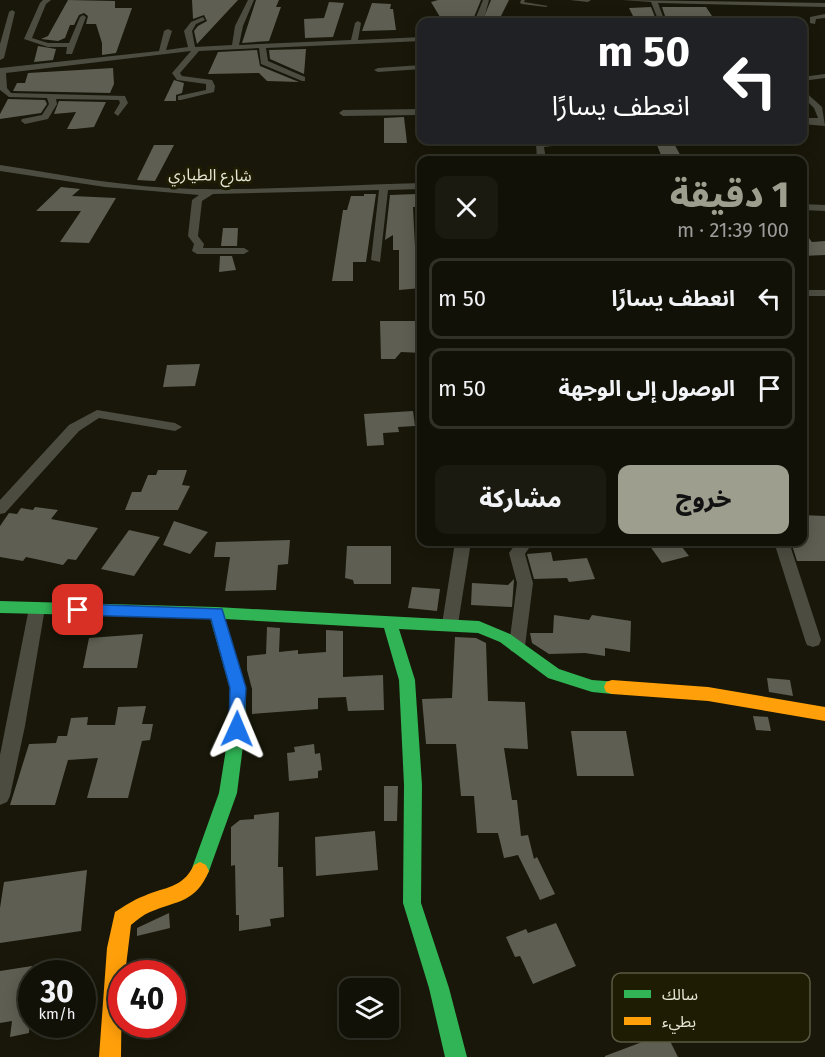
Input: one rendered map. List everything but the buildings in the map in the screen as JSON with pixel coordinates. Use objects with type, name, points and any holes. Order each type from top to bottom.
[{"type":"street","points":[[48,0],[43,3],[28,39],[48,45],[72,45]]},
{"type":"street","points":[[235,47],[239,26],[251,0]]},
{"type":"street","points":[[478,18],[482,15],[486,0]]},
{"type":"street","points":[[573,0],[588,0]]},
{"type":"street","points":[[625,0],[825,5]]},
{"type":"street","points":[[647,1],[659,18]]},
{"type":"street","points":[[0,58],[12,12]]},
{"type":"street","points":[[813,23],[812,18],[825,16]]},
{"type":"street","points":[[64,63],[83,17]]},
{"type":"street","points":[[194,49],[188,31],[193,23],[203,19]]},
{"type":"street","points":[[354,42],[358,24]]},
{"type":"street","points":[[162,52],[168,31]]},
{"type":"street","points":[[118,113],[124,103],[122,98],[5,93],[1,70],[194,49],[417,39]]},
{"type":"street","points":[[262,46],[264,62],[302,79]]},
{"type":"street","points":[[181,98],[210,92],[211,87],[208,82],[180,78],[176,72],[194,49]]},
{"type":"street","points":[[378,70],[417,67]]},
{"type":"street","points":[[807,78],[825,76]]},
{"type":"street","points":[[25,121],[45,117],[53,104],[51,96]]},
{"type":"street","points":[[807,96],[818,107],[822,122],[807,121]]},
{"type":"street","points":[[343,113],[417,112]]},
{"type":"street","points":[[540,156],[538,145],[548,144]]},
{"type":"street","name":"شارع الطياري","points":[[0,168],[105,184],[210,192],[417,186]]},
{"type":"street","points":[[376,260],[384,186]]},
{"type":"street","points":[[210,192],[197,200],[193,236],[199,244],[197,250],[244,251]]},
{"type":"street","points":[[807,207],[825,208]]},
{"type":"street","points":[[807,293],[825,293]]},
{"type":"street","points":[[0,509],[74,428],[88,418],[110,415],[175,427]]},
{"type":"street","points":[[450,624],[462,546]]},
{"type":"street","points":[[517,646],[525,583],[517,553],[522,546]]},
{"type":"street","points":[[782,546],[813,640]]},
{"type":"street","points":[[0,607],[216,613],[479,627],[517,646],[554,674],[592,686],[708,694],[825,714]]},
{"type":"street","points":[[0,796],[16,726],[37,608]]},
{"type":"street","points":[[110,1057],[117,948],[122,919],[143,905],[181,893],[196,883],[228,793],[237,729],[238,688],[216,613]]},
{"type":"street","points":[[390,622],[407,680],[413,785],[412,903],[439,988],[456,1057]]},
{"type":"lane","points":[[523,0],[522,3],[525,4],[546,6]]},
{"type":"traffic: fast","points":[[0,607],[216,613],[479,627],[505,638],[554,674],[592,686],[612,687]]},
{"type":"traffic: fast","points":[[200,871],[228,793],[237,730],[238,689],[216,613]]},
{"type":"traffic: fast","points":[[390,622],[407,680],[413,785],[412,903],[439,988],[456,1057]]},
{"type":"traffic: slow","points":[[612,687],[708,694],[825,714]]},
{"type":"traffic: slow","points":[[110,1057],[117,948],[122,919],[142,906],[190,887],[200,871]]},
{"type":"route","points":[[78,610],[216,613],[238,688],[237,729]]}]
